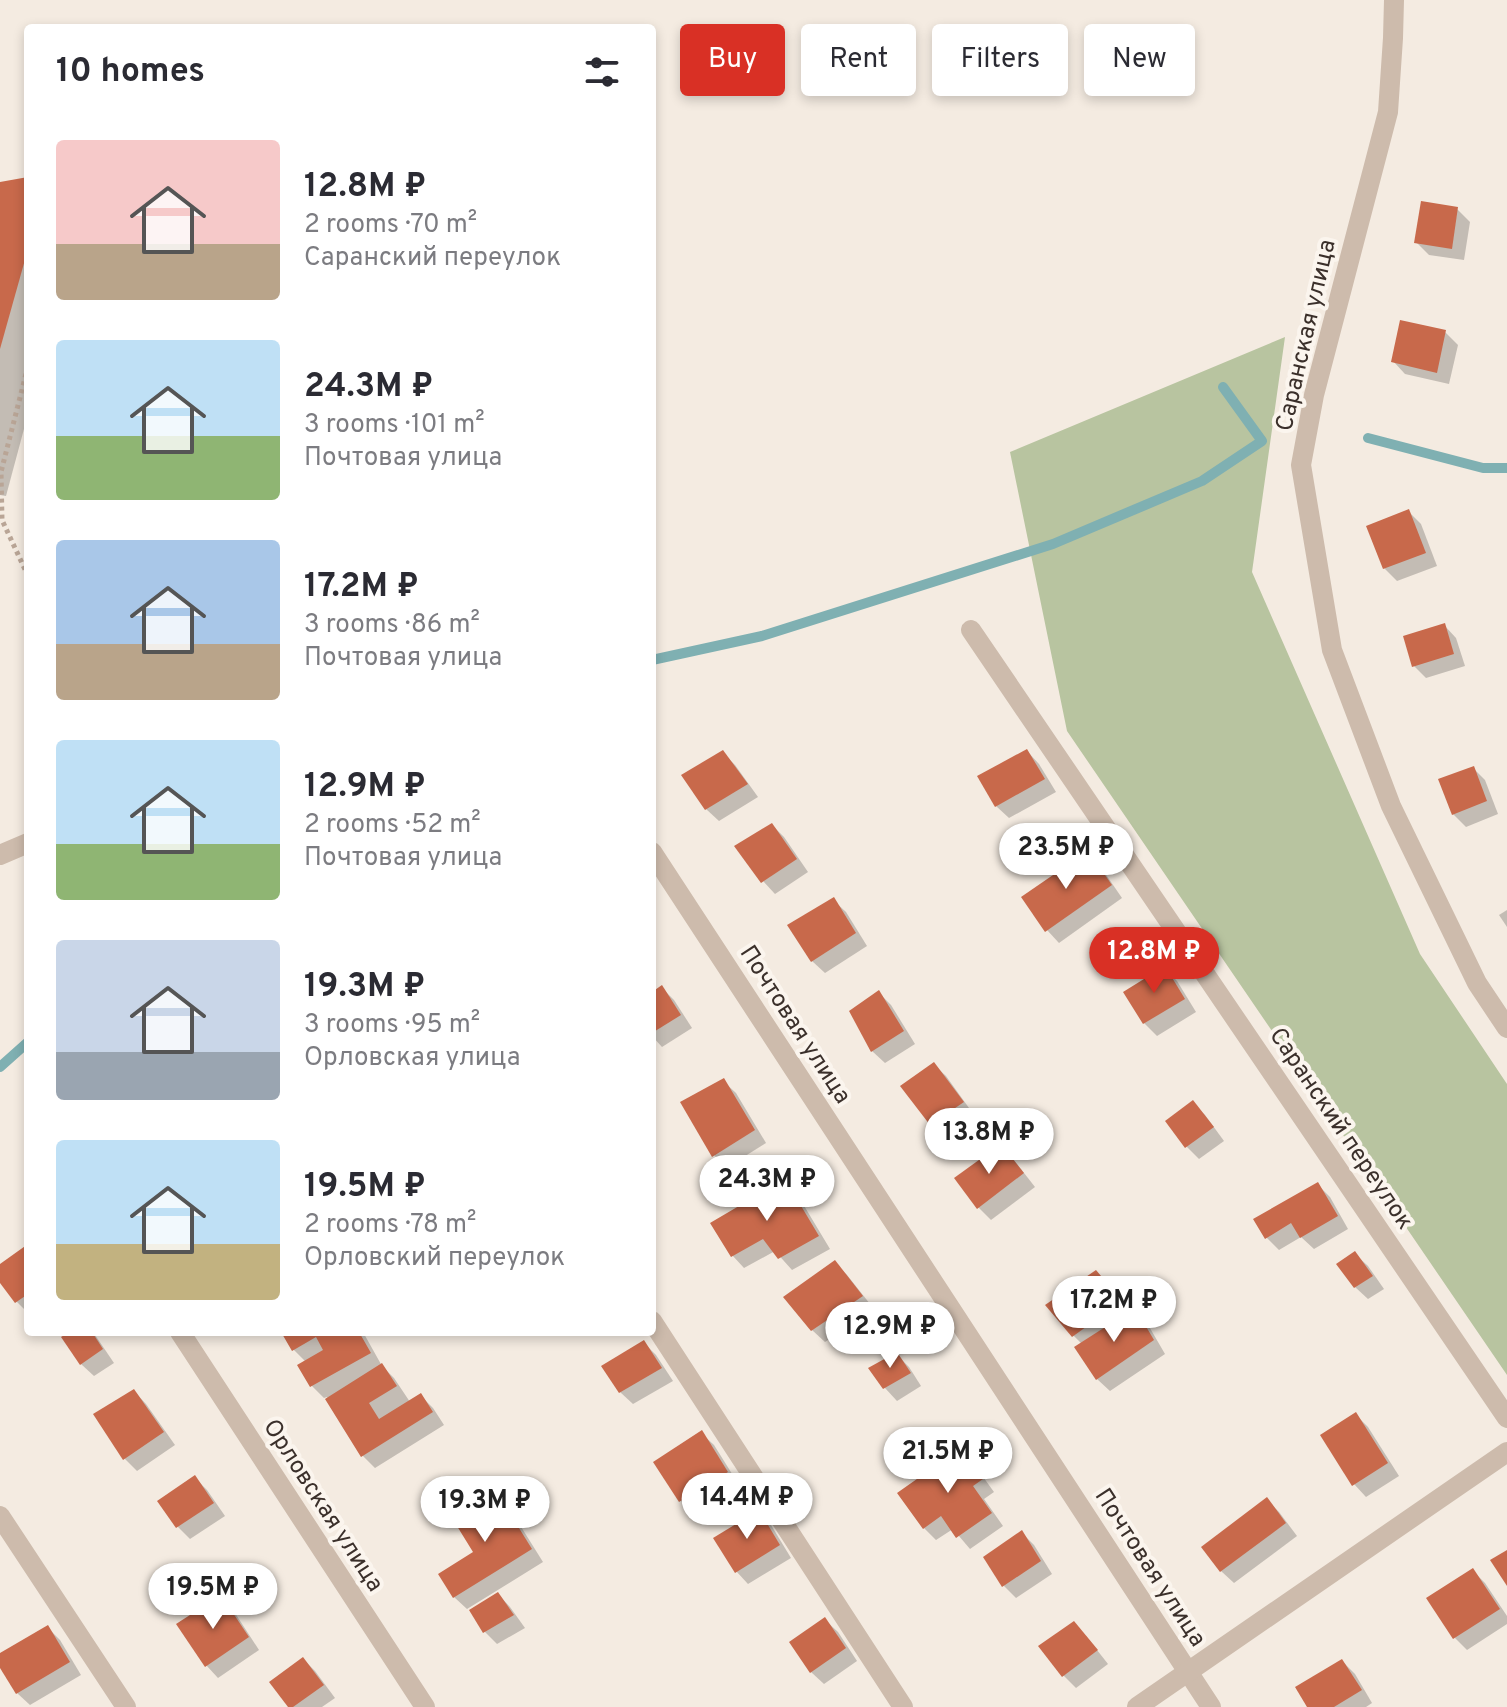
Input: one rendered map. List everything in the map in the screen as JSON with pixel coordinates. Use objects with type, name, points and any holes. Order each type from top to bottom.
[{"type":"street","name":"Саранская улица","points":[[1394,0],[1388,112],[1314,395],[1301,465],[1332,650],[1391,806],[1477,983],[1507,1028]]},
{"type":"street","name":"Саранский переулок","points":[[971,630],[1507,1418]]},
{"type":"street","points":[[0,855],[24,845]]},
{"type":"street","name":"Почтовая улица","points":[[656,858],[1211,1707]]},
{"type":"street","points":[[656,1327],[903,1707]]},
{"type":"street","name":"Орловская улица","points":[[183,1336],[425,1707]]},
{"type":"street","points":[[1137,1707],[1507,1452]]},
{"type":"street","points":[[0,1516],[126,1707]]},
{"type":"path","points":[[24,382],[1,472],[2,520],[24,567]]},
{"type":"green space","points":[[1285,337],[1252,572],[1420,954],[1507,1084],[1507,1375],[1067,731],[1010,452]]},
{"type":"building","points":[[24,178],[24,263],[0,349],[0,182]]},
{"type":"building","points":[[1421,201],[1458,207],[1452,249],[1414,243]]},
{"type":"building","points":[[1400,320],[1446,330],[1437,373],[1391,362]]},
{"type":"building","points":[[1409,509],[1426,553],[1383,569],[1366,526]]},
{"type":"building","points":[[1445,623],[1454,654],[1412,667],[1403,636]]},
{"type":"building","points":[[1027,749],[1045,779],[995,807],[977,776]]},
{"type":"building","points":[[723,750],[748,784],[705,810],[681,775]]},
{"type":"building","points":[[1474,766],[1487,801],[1452,815],[1438,779]]},
{"type":"building","points":[[772,823],[797,859],[761,883],[734,846]]},
{"type":"building","points":[[1088,851],[1112,885],[1045,932],[1021,897]]},
{"type":"building","points":[[834,897],[856,933],[811,962],[787,925]]},
{"type":"building","points":[[1165,966],[1185,999],[1143,1024],[1123,992]]},
{"type":"building","points":[[662,985],[681,1015],[656,1031],[656,989]]},
{"type":"building","points":[[879,990],[904,1031],[871,1052],[849,1011]]},
{"type":"building","points":[[934,1062],[964,1102],[930,1125],[900,1086]]},
{"type":"building","points":[[724,1078],[755,1130],[712,1157],[680,1102]]},
{"type":"building","points":[[1193,1100],[1214,1127],[1185,1148],[1165,1121]]},
{"type":"building","points":[[1001,1144],[1024,1173],[977,1209],[954,1178]]},
{"type":"building","points":[[785,1179],[819,1236],[778,1259],[763,1239],[731,1257],[710,1223]]},
{"type":"building","points":[[1318,1182],[1338,1216],[1300,1238],[1291,1223],[1265,1239],[1253,1219]]},
{"type":"building","points":[[24,1247],[24,1297],[15,1303],[0,1283],[0,1264]]},
{"type":"building","points":[[1355,1251],[1373,1276],[1354,1288],[1336,1264]]},
{"type":"building","points":[[835,1260],[863,1296],[811,1331],[783,1297]]},
{"type":"building","points":[[1096,1270],[1122,1301],[1072,1337],[1045,1305]]},
{"type":"building","points":[[1135,1308],[1154,1340],[1096,1380],[1074,1347]]},
{"type":"building","points":[[95,1336],[103,1349],[80,1365],[61,1337]]},
{"type":"building","points":[[283,1336],[361,1336],[371,1353],[310,1387],[297,1365],[323,1350],[316,1337],[292,1351]]},
{"type":"building","points":[[644,1340],[662,1368],[619,1393],[601,1366]]},
{"type":"building","points":[[897,1352],[911,1373],[883,1389],[868,1368]]},
{"type":"building","points":[[382,1363],[397,1386],[369,1403],[379,1419],[421,1393],[433,1412],[361,1457],[325,1399]]},
{"type":"building","points":[[134,1389],[164,1432],[123,1460],[93,1414]]},
{"type":"building","points":[[1356,1412],[1388,1463],[1352,1486],[1320,1435]]},
{"type":"building","points":[[702,1430],[728,1472],[679,1502],[653,1462]]},
{"type":"building","points":[[961,1448],[983,1479],[973,1486],[992,1513],[956,1538],[941,1516],[923,1529],[897,1493]]},
{"type":"building","points":[[195,1475],[214,1503],[176,1528],[157,1501]]},
{"type":"building","points":[[496,1491],[532,1549],[453,1598],[438,1574],[473,1552],[452,1518]]},
{"type":"building","points":[[1267,1497],[1286,1523],[1220,1572],[1201,1547]]},
{"type":"building","points":[[759,1510],[780,1545],[735,1573],[713,1538]]},
{"type":"building","points":[[1022,1530],[1041,1561],[1002,1587],[983,1557]]},
{"type":"building","points":[[1507,1550],[1507,1586],[1490,1560]]},
{"type":"building","points":[[1473,1568],[1500,1609],[1453,1639],[1426,1598]]},
{"type":"building","points":[[498,1592],[514,1615],[483,1633],[469,1610]]},
{"type":"building","points":[[221,1595],[249,1637],[205,1667],[176,1624]]},
{"type":"building","points":[[825,1617],[846,1648],[810,1673],[789,1642]]},
{"type":"building","points":[[1074,1621],[1098,1650],[1062,1677],[1038,1646]]},
{"type":"building","points":[[48,1625],[70,1662],[16,1694],[0,1668],[0,1653]]},
{"type":"building","points":[[303,1657],[324,1685],[293,1707],[288,1707],[269,1682]]},
{"type":"building","points":[[1342,1659],[1362,1690],[1334,1707],[1307,1707],[1295,1687]]},
{"type":"waterway","points":[[656,659],[762,636],[1053,544],[1202,481],[1262,441],[1223,387]]},
{"type":"waterway","points":[[1368,438],[1483,468],[1507,468]]},
{"type":"waterway","points":[[0,1067],[24,1046]]}]
